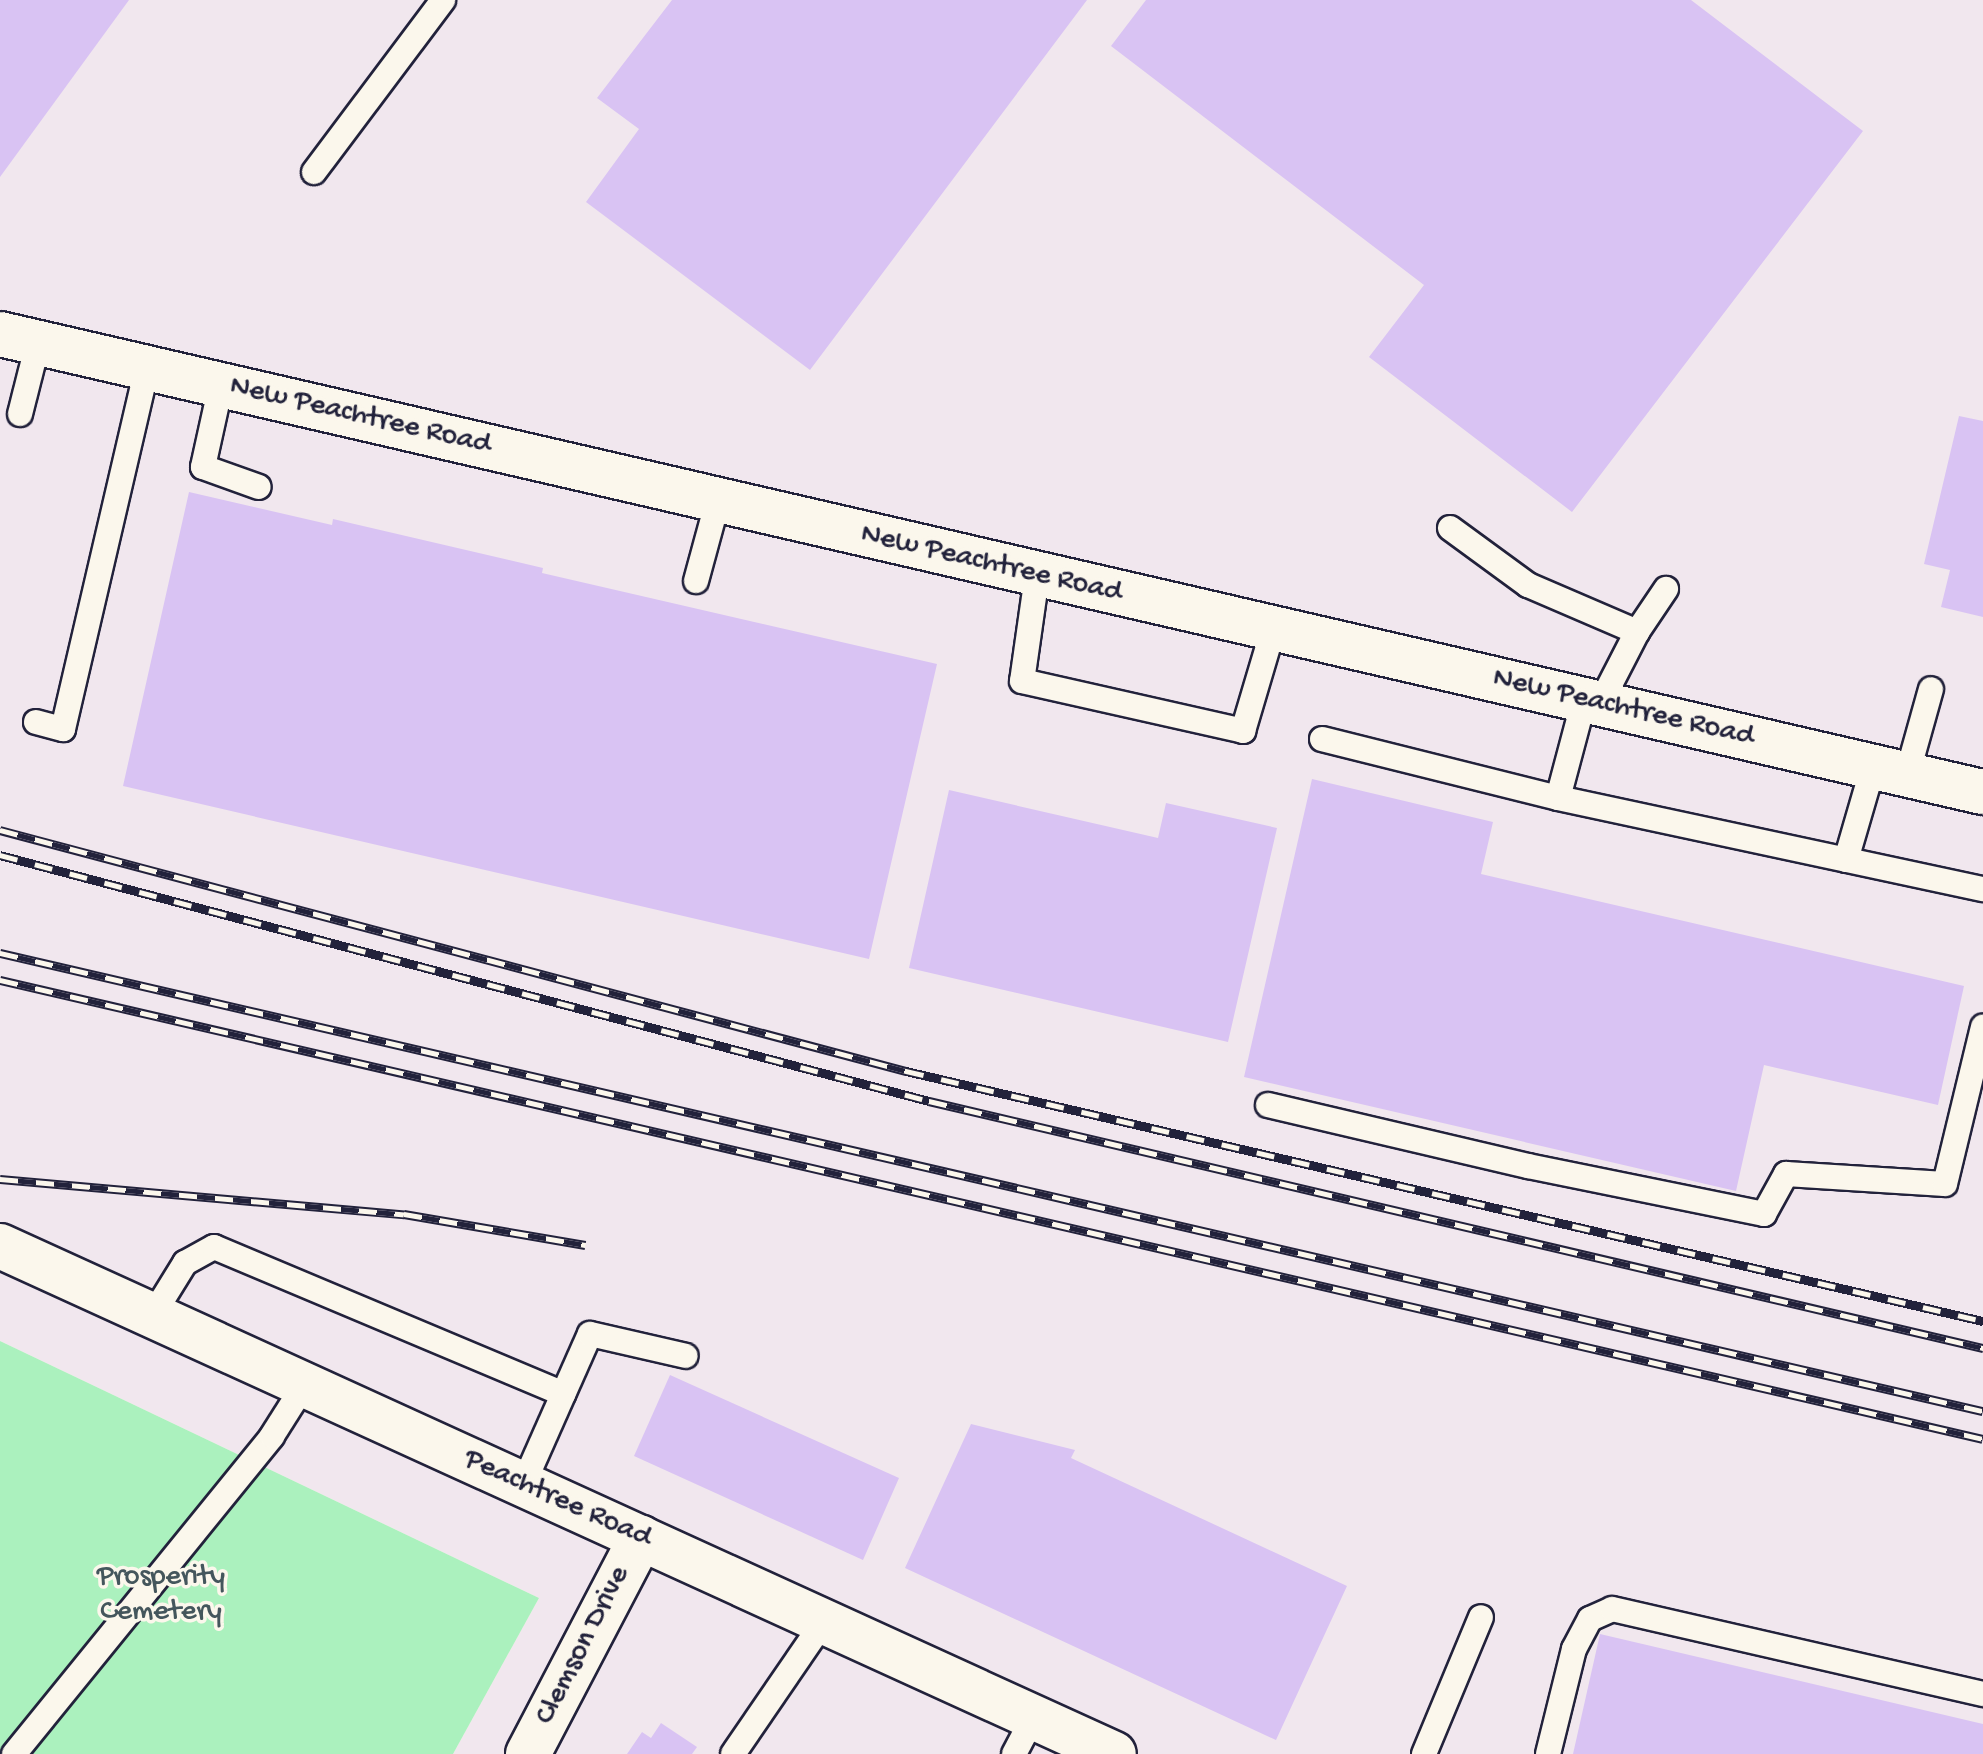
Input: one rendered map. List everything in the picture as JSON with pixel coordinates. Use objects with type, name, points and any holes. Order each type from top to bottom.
[{"type":"street","name":"New Peachtree Road","points":[[19,339],[1983,792]]},
{"type":"street","name":"Peachtree Road","points":[[0,1246],[151,1318],[1114,1754]]},
{"type":"street","name":"Clemson Drive","points":[[528,1754],[641,1538]]},
{"type":"lane","points":[[314,172],[443,0]]},
{"type":"lane","points":[[19,339],[20,414]]},
{"type":"lane","points":[[36,722],[63,729],[147,368]]},
{"type":"lane","points":[[221,385],[203,467],[259,487]]},
{"type":"lane","points":[[696,581],[718,500]]},
{"type":"lane","points":[[1450,528],[1528,585],[1637,632]]},
{"type":"lane","points":[[1037,576],[1022,681],[1243,731],[1273,630]]},
{"type":"lane","points":[[1558,798],[1592,702],[1666,589]]},
{"type":"lane","points":[[1846,860],[1931,689]]},
{"type":"lane","points":[[1322,739],[1558,798],[1983,889]]},
{"type":"lane","points":[[1268,1105],[1528,1166],[1764,1214],[1786,1174],[1945,1184],[1983,1027]]},
{"type":"lane","points":[[151,1318],[185,1263],[214,1247],[563,1394]]},
{"type":"lane","points":[[523,1485],[590,1334],[686,1356]]},
{"type":"lane","points":[[14,1754],[272,1436],[303,1387]]},
{"type":"lane","points":[[1548,1754],[1574,1649],[1590,1619],[1612,1609],[1983,1694]]},
{"type":"lane","points":[[1424,1754],[1481,1617]]},
{"type":"lane","points":[[733,1754],[824,1621]]},
{"type":"lane","points":[[1014,1754],[1034,1716]]},
{"type":"shaded area","points":[[0,0],[1983,0],[1983,1754],[453,1754],[539,1598],[0,1341]]},
{"type":"green space","name":"Prosperity Cemetery","points":[[0,1341],[539,1598],[453,1754],[0,1754]]},
{"type":"building","points":[[0,0],[129,0],[0,177]]},
{"type":"building","points":[[672,0],[1087,0],[810,370],[586,202],[639,129],[597,98]]},
{"type":"building","points":[[1146,0],[1691,0],[1863,131],[1572,512],[1369,357],[1424,285],[1111,46]]},
{"type":"building","points":[[1959,416],[1983,421],[1983,617],[1941,607],[1950,570],[1924,564]]},
{"type":"building","points":[[189,492],[332,525],[333,519],[543,568],[542,573],[937,664],[869,959],[123,786]]},
{"type":"building","points":[[1312,779],[1493,822],[1481,874],[1964,986],[1938,1105],[1764,1065],[1736,1191],[1244,1077]]},
{"type":"building","points":[[949,790],[1158,838],[1166,803],[1277,828],[1228,1042],[909,968]]},
{"type":"building","points":[[670,1375],[899,1478],[863,1560],[634,1456]]},
{"type":"building","points":[[971,1424],[1075,1450],[1071,1458],[1347,1586],[1276,1740],[905,1568]]},
{"type":"building","points":[[1600,1634],[1983,1724],[1983,1754],[1573,1754]]},
{"type":"building","points":[[661,1723],[697,1747],[692,1754],[627,1754],[642,1732],[651,1738]]},
{"type":"railway","points":[[0,830],[906,1071],[1983,1321]]},
{"type":"railway","points":[[0,855],[929,1101],[1983,1348]]},
{"type":"railway","points":[[0,953],[1983,1411]]},
{"type":"railway","points":[[0,980],[1983,1439]]},
{"type":"railway","points":[[0,1179],[404,1214],[585,1245]]}]
